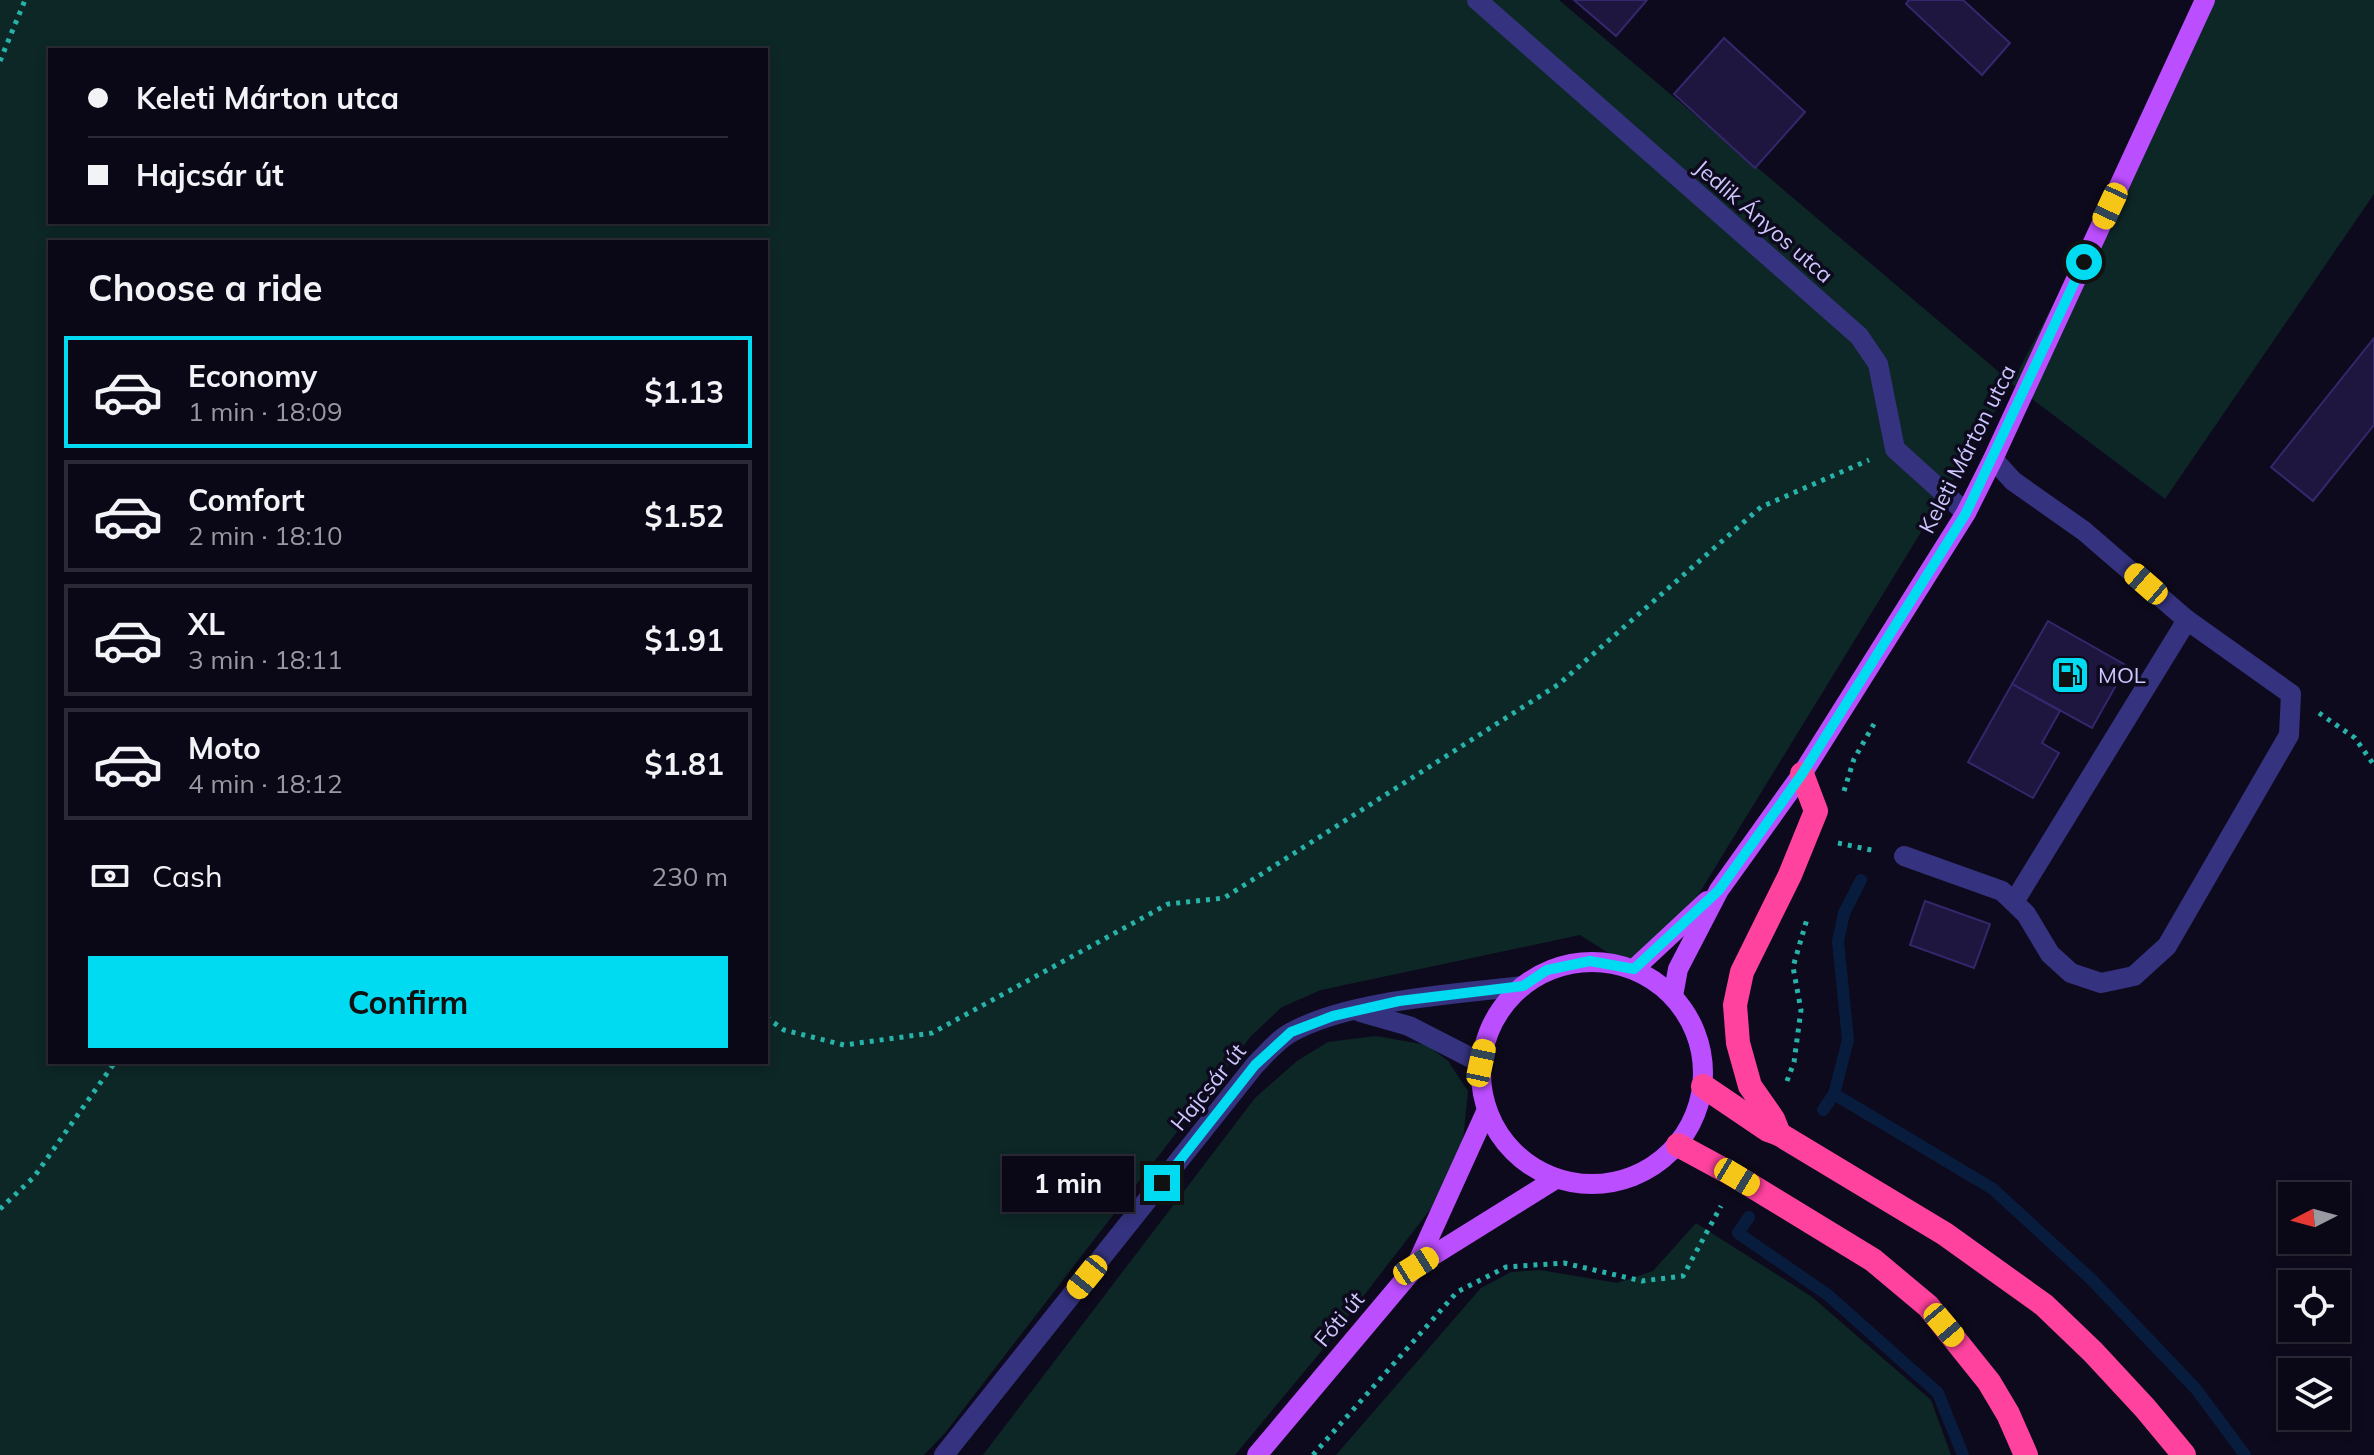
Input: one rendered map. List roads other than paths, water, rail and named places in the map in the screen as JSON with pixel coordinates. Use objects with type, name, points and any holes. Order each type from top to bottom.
[{"type":"highway","points":[[1779,1134],[1773,1119],[1750,1086],[1738,1043],[1735,1005],[1742,972],[1790,875],[1816,811],[1802,774]]},
{"type":"highway","points":[[1703,1086],[1768,1130],[1945,1234],[2044,1305],[2103,1363],[2184,1455]]},
{"type":"highway","points":[[1678,1145],[1737,1177],[1873,1260],[1928,1306],[1989,1382],[2008,1414],[2026,1455]]},
{"type":"main road","name":"Keleti Márton utca","points":[[1673,996],[1678,969],[1719,890],[1802,774],[1966,513],[2199,3]]},
{"type":"main road","name":"Keleti Márton utca","points":[[1634,969],[1719,890]]},
{"type":"main road","points":[[1590,961],[1634,969],[1673,996],[1691,1022],[1702,1053],[1703,1086],[1695,1117],[1678,1145],[1649,1170],[1611,1184],[1573,1184],[1554,1180],[1517,1157],[1498,1138],[1486,1112],[1480,1080],[1487,1032],[1497,1012],[1523,986],[1547,970],[1590,961]]},
{"type":"main road","points":[[1416,1266],[1486,1112]]},
{"type":"main road","name":"Fóti út","points":[[1257,1455],[1416,1266],[1554,1180]]},
{"type":"street","name":"Jedlik Ányos utca","points":[[1477,0],[1859,336],[1878,364],[1895,449],[1966,513]]},
{"type":"street","points":[[1904,856],[2002,891],[2026,914],[2050,954],[2071,973],[2101,983],[2134,976],[2167,946],[2289,735],[2291,694],[2187,620],[2084,531],[2013,481],[1993,459]]},
{"type":"street","points":[[2014,902],[2187,620]]},
{"type":"street","name":"Hajcsár út","points":[[944,1455],[1255,1065],[1291,1032],[1399,1001],[1523,986]]},
{"type":"street","points":[[1357,1011],[1409,1026],[1481,1063]]},
{"type":"waterway","points":[[1861,880],[1844,913],[1838,941],[1848,1040],[1834,1094],[1993,1189],[2091,1279],[2196,1389],[2245,1455]]},
{"type":"waterway","points":[[1823,1110],[1834,1094]]},
{"type":"waterway","points":[[1749,1217],[1738,1233],[1828,1295],[1938,1393],[1963,1455]]},
{"type":"place","name":"MOL","points":[[2070,675]]}]
